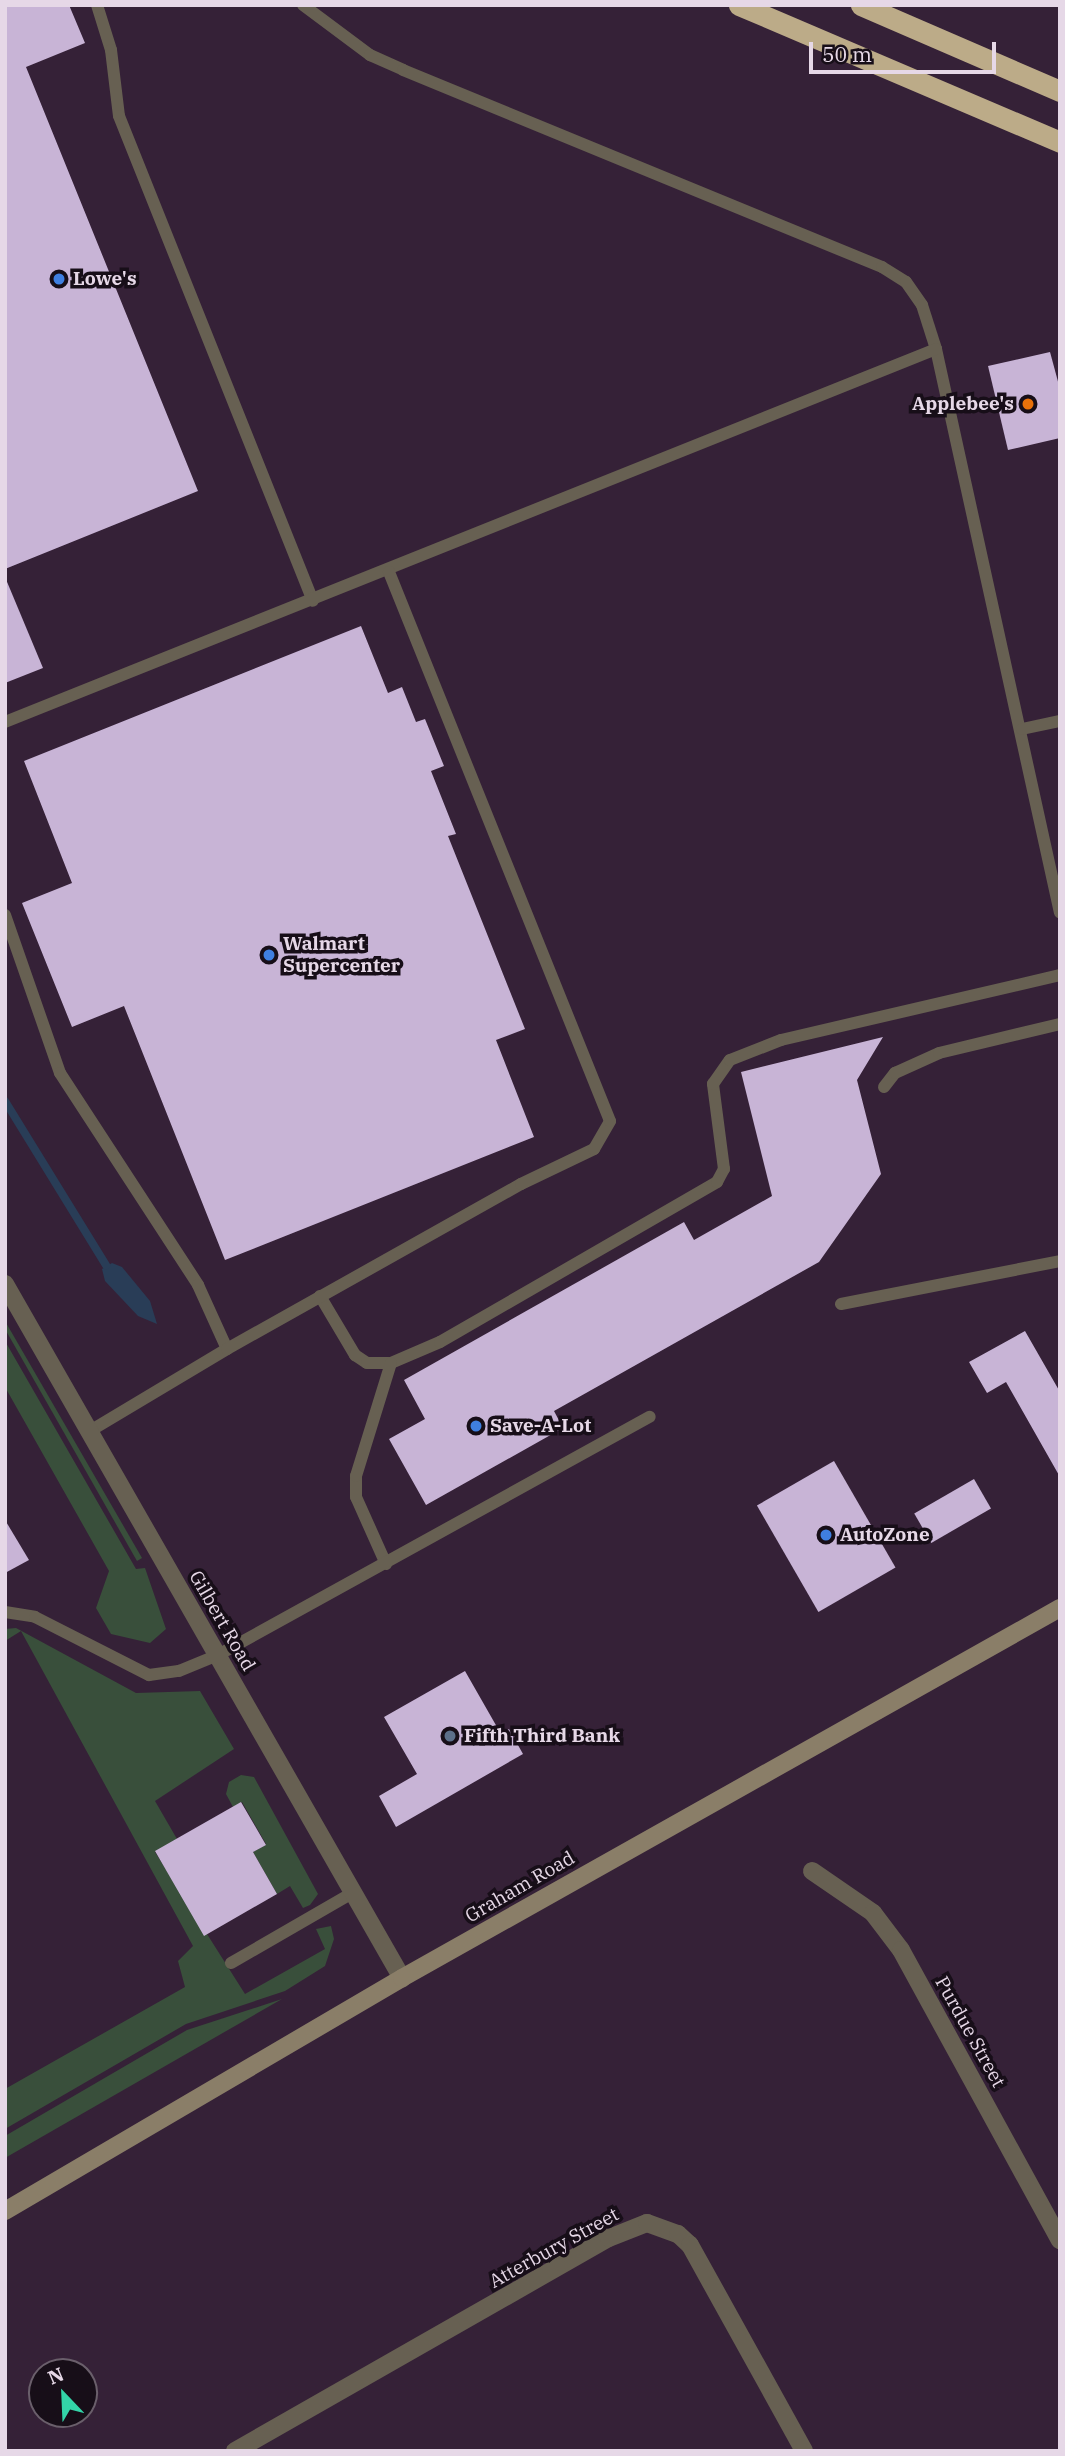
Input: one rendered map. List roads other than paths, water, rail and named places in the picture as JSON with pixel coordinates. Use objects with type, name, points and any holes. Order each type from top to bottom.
[{"type":"highway","points":[[739,5],[1060,142]]},
{"type":"highway","points":[[861,5],[978,58],[1060,91]]},
{"type":"main road","name":"Graham Road","points":[[5,2211],[401,1978],[1060,1608]]},
{"type":"street","name":"Gilbert Road","points":[[5,1284],[401,1978]]},
{"type":"street","name":"Purdue Street","points":[[812,1871],[873,1913],[901,1950],[1060,2240]]},
{"type":"street","name":"Atterbury Street","points":[[235,2451],[609,2238],[647,2223],[678,2234],[690,2245],[804,2451]]},
{"type":"lane","points":[[97,5],[111,50],[120,116],[313,601]]},
{"type":"lane","points":[[303,5],[370,55],[882,267],[905,282],[922,305],[936,349],[1022,729],[1060,913]]},
{"type":"lane","points":[[5,722],[389,572],[936,349]]},
{"type":"lane","points":[[90,1431],[320,1296],[594,1149],[610,1121],[389,572]]},
{"type":"lane","points":[[1022,729],[1060,721]]},
{"type":"lane","points":[[5,915],[60,1073],[198,1285],[227,1349]]},
{"type":"lane","points":[[320,1296],[355,1355],[368,1363],[391,1363],[440,1342],[717,1182],[724,1169],[713,1084],[730,1060],[781,1040],[1060,975]]},
{"type":"lane","points":[[884,1087],[895,1073],[939,1053],[1060,1024]]},
{"type":"lane","points":[[841,1304],[1060,1261]]},
{"type":"lane","points":[[386,1564],[356,1497],[356,1476],[391,1363]]},
{"type":"lane","points":[[5,1612],[35,1617],[149,1675],[179,1671],[218,1655],[650,1417]]},
{"type":"lane","points":[[231,1963],[352,1893]]},
{"type":"water","points":[[112,1263],[122,1267],[150,1301],[157,1324],[138,1316],[105,1281],[102,1269]]},
{"type":"waterway","points":[[5,1101],[106,1265]]},
{"type":"place","name":"Lowe's","points":[[59,279]]},
{"type":"place","name":"Applebee's","points":[[1028,404]]},
{"type":"place","name":"Walmart Supercenter","points":[[269,955]]},
{"type":"place","name":"Save-A-Lot","points":[[476,1426]]},
{"type":"place","name":"AutoZone","points":[[826,1535]]},
{"type":"place","name":"Fifth Third Bank","points":[[450,1736]]}]
